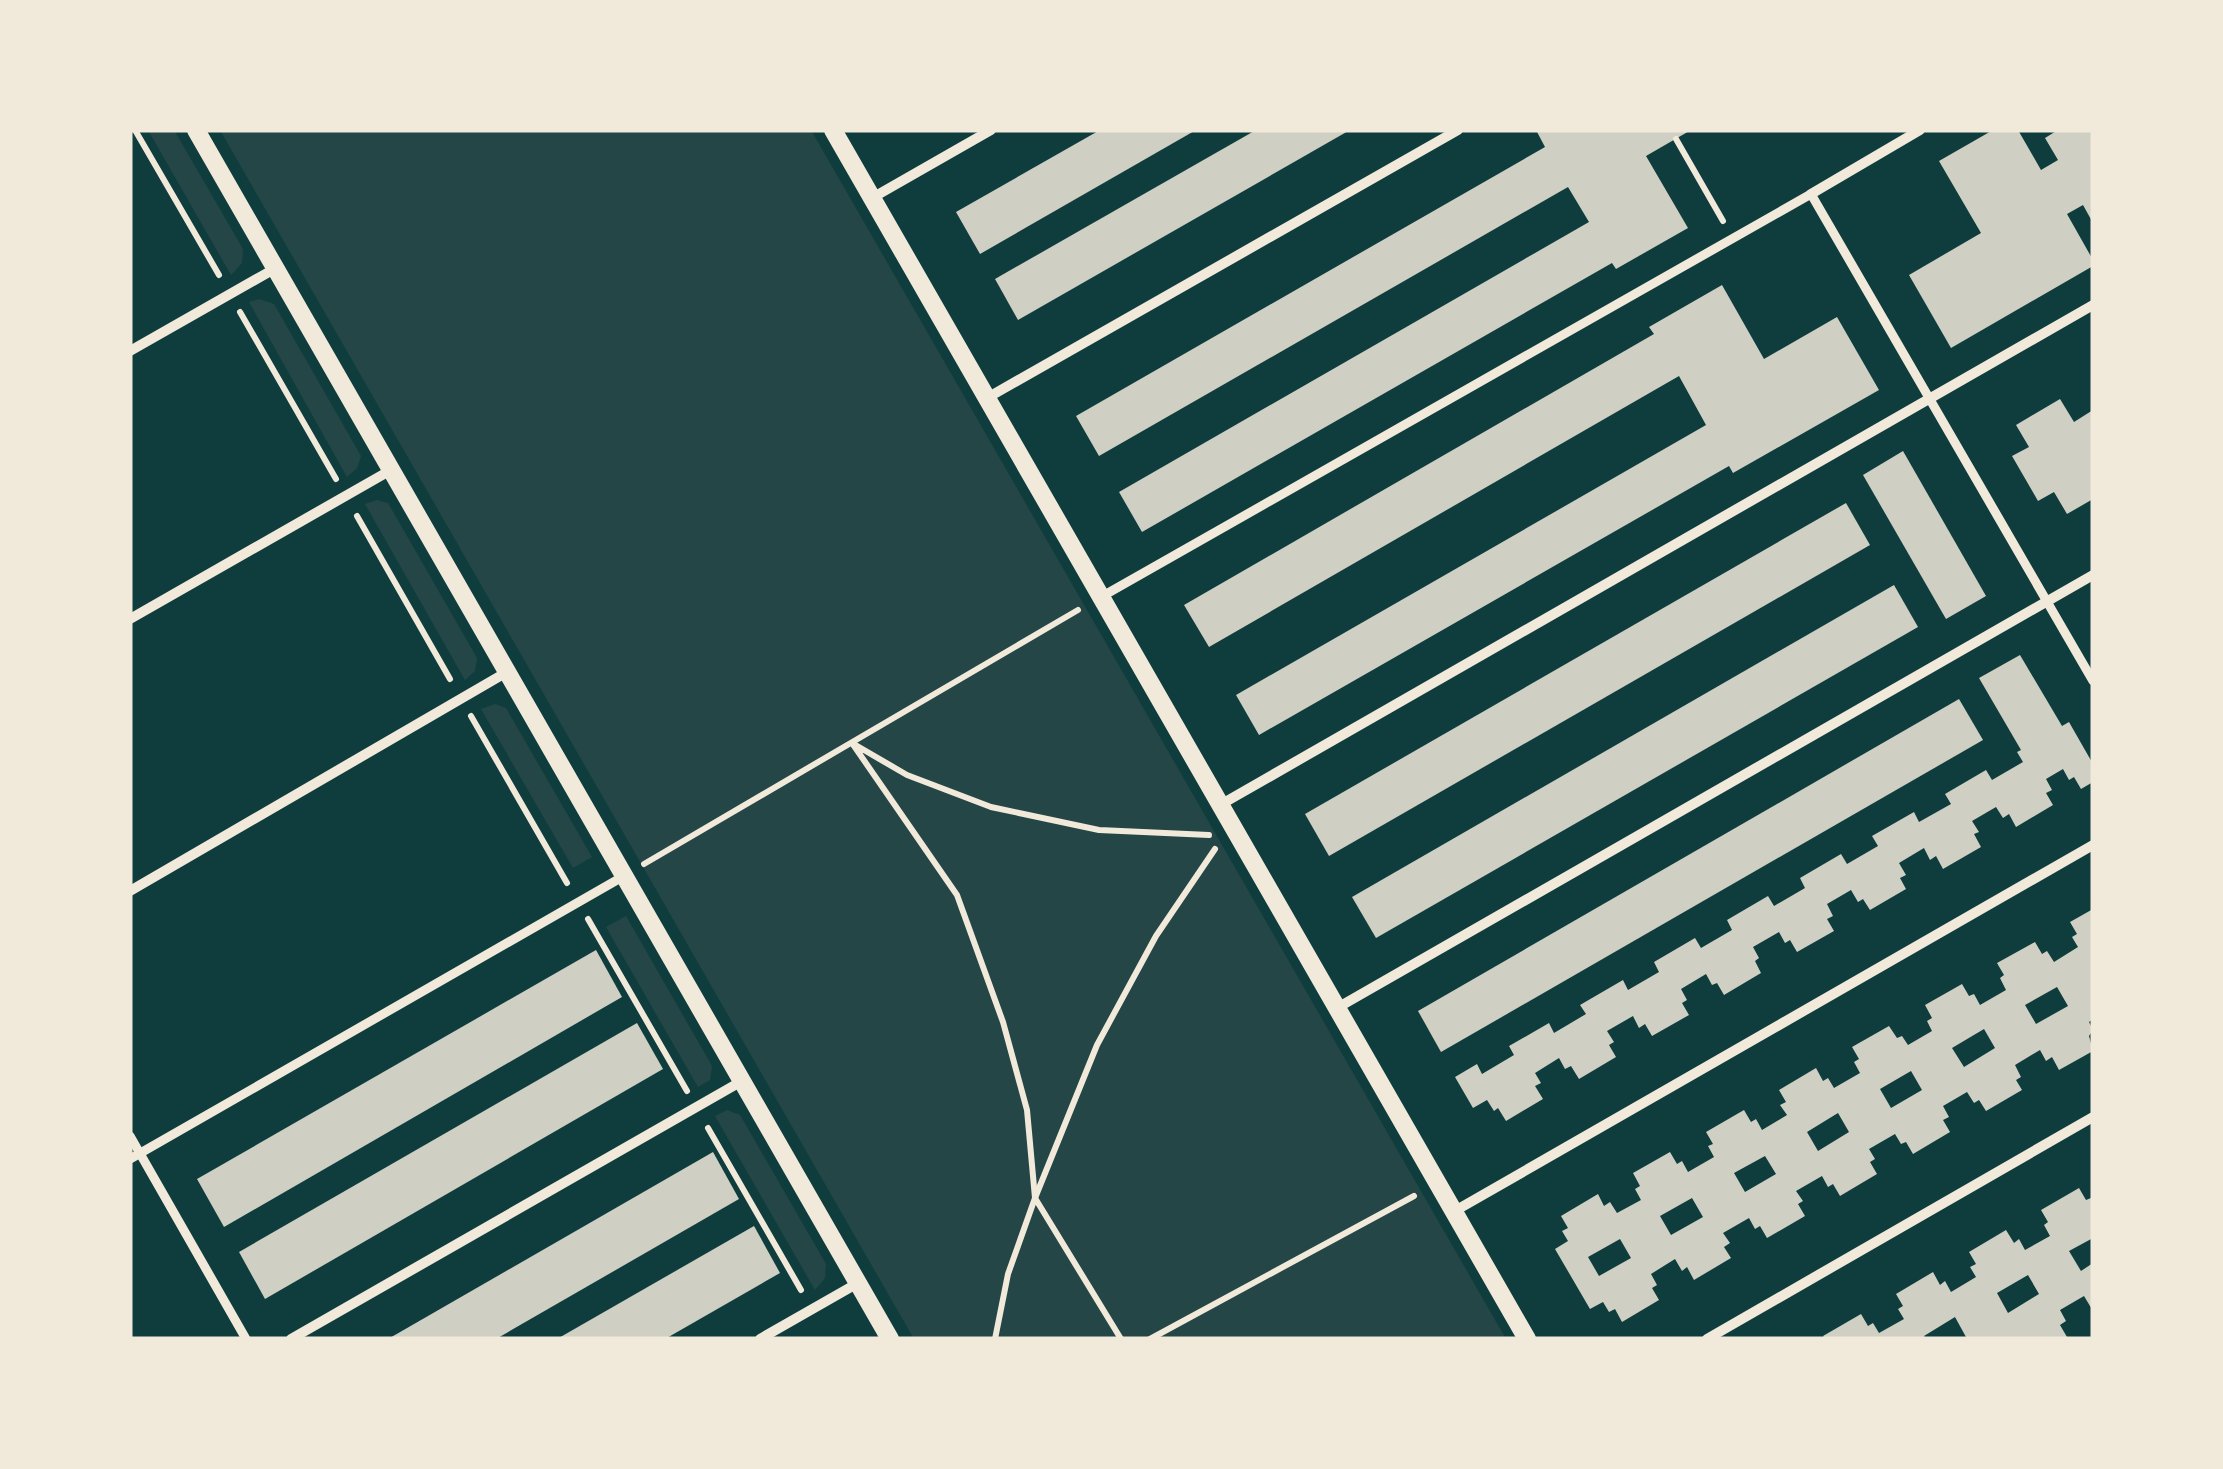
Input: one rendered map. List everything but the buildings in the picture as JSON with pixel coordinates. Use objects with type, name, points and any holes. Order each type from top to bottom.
[{"type":"street","points":[[196,130],[890,1339]]},
{"type":"street","points":[[833,130],[1527,1339]]},
{"type":"street","points":[[872,198],[991,130]]},
{"type":"street","points":[[987,398],[1458,130]]},
{"type":"street","points":[[1101,597],[1734,240],[1920,130]]},
{"type":"street","points":[[1811,194],[2093,681]]},
{"type":"street","points":[[130,352],[276,268]]},
{"type":"street","points":[[1220,805],[2093,305]]},
{"type":"street","points":[[130,620],[391,470]]},
{"type":"street","points":[[1337,1008],[2093,576]]},
{"type":"street","points":[[130,890],[507,672]]},
{"type":"street","points":[[1454,1212],[2093,845]]},
{"type":"street","points":[[135,1156],[624,876]]},
{"type":"street","points":[[291,1339],[742,1080]]},
{"type":"street","points":[[1707,1339],[2093,1117]]},
{"type":"street","points":[[130,1136],[135,1156],[246,1339]]},
{"type":"street","points":[[760,1339],[858,1283]]},
{"type":"path","points":[[136,130],[812,1309]]},
{"type":"path","points":[[1676,138],[1734,240]]},
{"type":"path","points":[[624,876],[1101,597]]},
{"type":"path","points":[[852,743],[908,775],[991,807],[1099,830],[1205,836],[1233,828]]},
{"type":"path","points":[[852,743],[958,895],[1003,1022],[1027,1110],[1034,1198],[1121,1339]]},
{"type":"path","points":[[995,1339],[1008,1274],[1034,1198],[1097,1045],[1156,936],[1233,828]]},
{"type":"path","points":[[1150,1339],[1437,1184]]},
{"type":"shaded area","points":[[148,130],[174,130],[243,249],[242,263],[231,275]]},
{"type":"shaded area","points":[[220,130],[811,130],[1506,1339],[914,1339]]},
{"type":"shaded area","points":[[259,299],[274,304],[361,456],[357,468],[347,477],[249,302]]},
{"type":"shaded area","points":[[377,500],[388,503],[477,658],[475,671],[465,680],[365,504]]},
{"type":"shaded area","points":[[495,704],[506,708],[592,857],[573,868],[481,709]]},
{"type":"shaded area","points":[[626,916],[712,1066],[710,1080],[698,1087],[606,927]]},
{"type":"shaded area","points":[[727,1110],[740,1115],[826,1264],[825,1278],[815,1290],[715,1116]]}]
